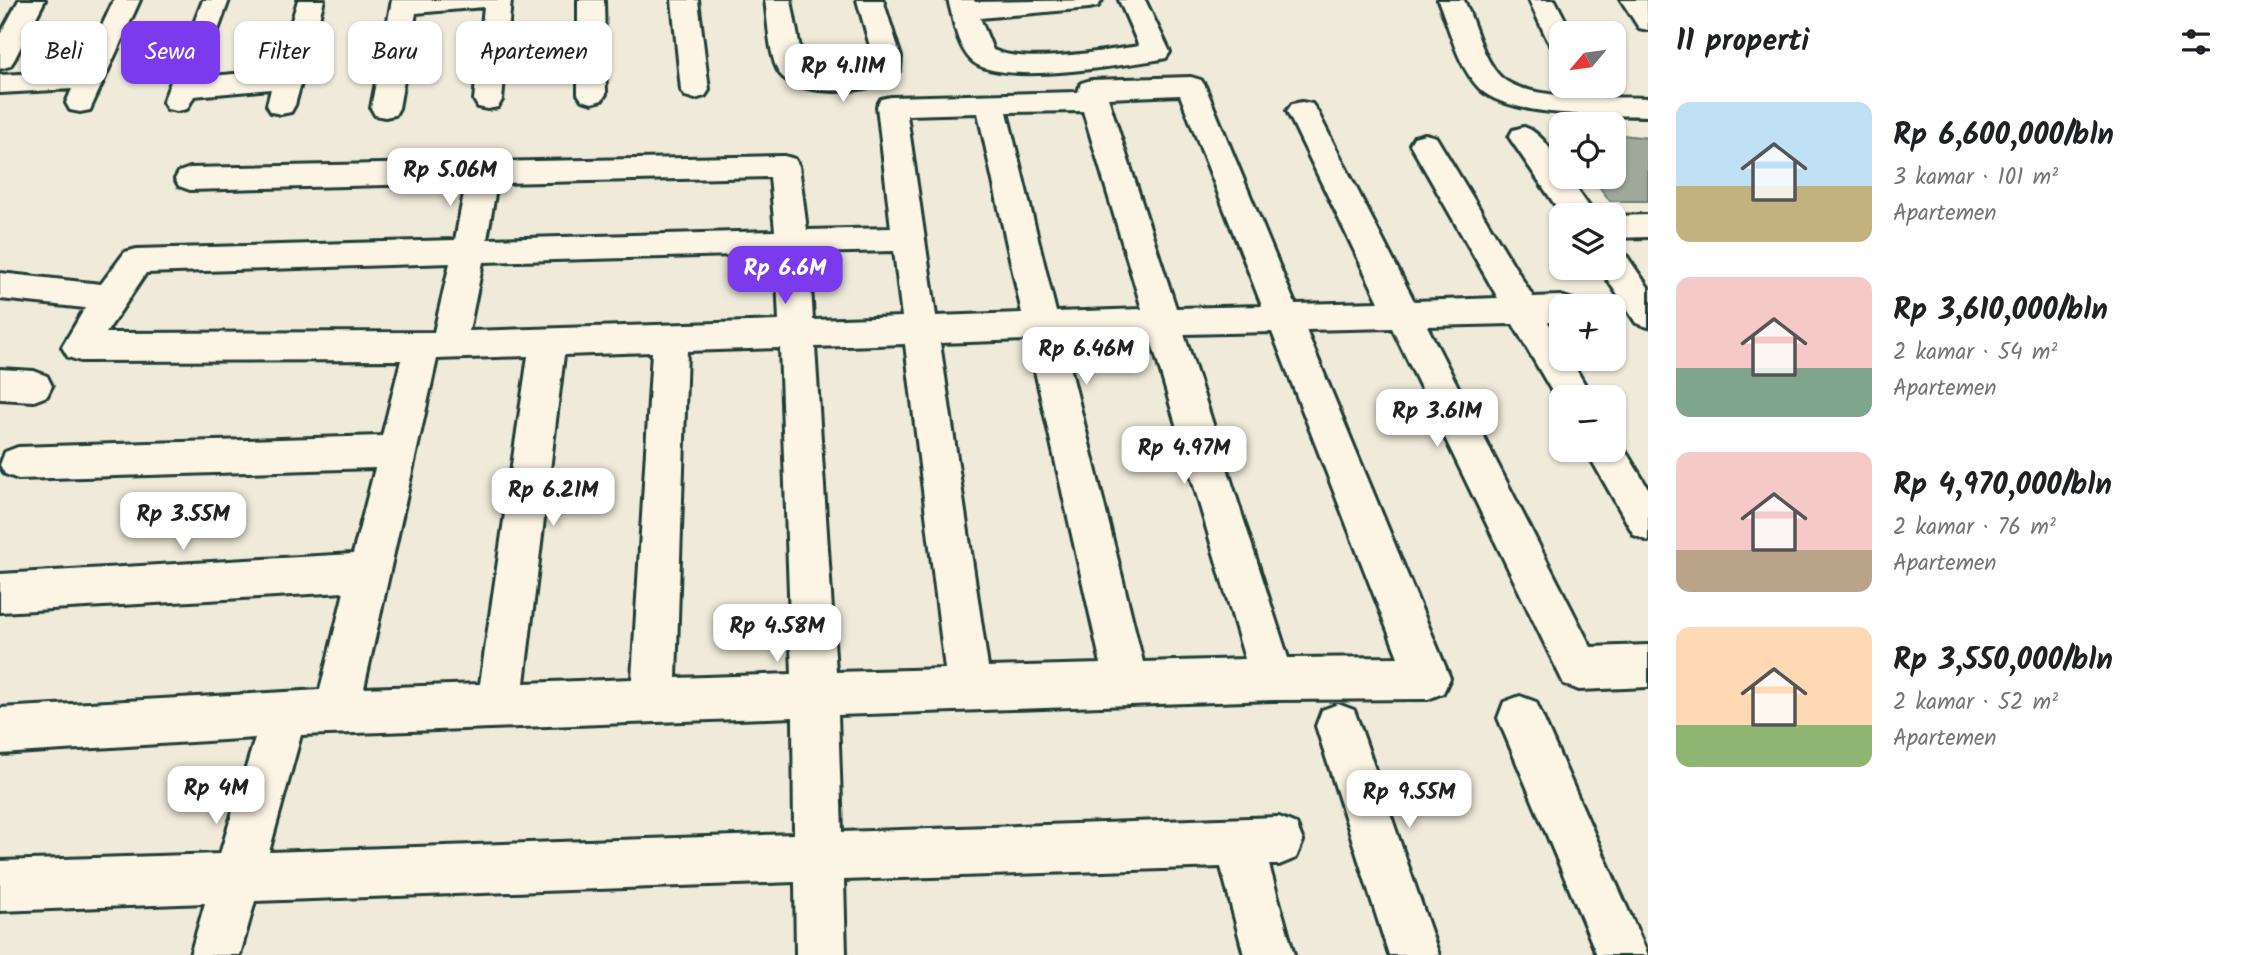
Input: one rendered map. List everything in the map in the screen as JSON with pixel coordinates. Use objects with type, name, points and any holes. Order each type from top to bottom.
[{"type":"street","points":[[0,60],[32,0]]},
{"type":"street","points":[[0,84],[86,91],[128,0]]},
{"type":"street","points":[[216,0],[180,95],[285,91],[311,0]]},
{"type":"street","points":[[385,108],[404,3],[479,0]]},
{"type":"street","points":[[488,100],[498,0]]},
{"type":"street","points":[[591,0],[592,94]]},
{"type":"street","points":[[685,0],[695,90]]},
{"type":"street","points":[[778,0],[789,67],[795,75],[813,82],[878,75],[886,70],[887,57],[870,0]]},
{"type":"street","points":[[1089,0],[963,6],[977,47],[984,57],[999,64],[1042,63],[1156,52],[1132,0]]},
{"type":"street","points":[[1451,0],[1483,72],[1496,89],[1522,99],[1549,97]]},
{"type":"street","points":[[1542,0],[1552,21]]},
{"type":"street","points":[[1634,0],[1648,22]]},
{"type":"street","points":[[0,731],[337,711],[1273,679],[1428,678],[1191,86],[1091,89],[1273,679]]},
{"type":"street","points":[[1603,98],[1648,107]]},
{"type":"street","points":[[969,689],[891,106],[1095,101]]},
{"type":"street","points":[[990,104],[1127,684]]},
{"type":"street","points":[[1302,111],[1579,669],[1648,666]]},
{"type":"street","points":[[1524,137],[1571,203]]},
{"type":"street","points":[[1425,144],[1567,385]]},
{"type":"street","points":[[190,179],[784,166],[792,242],[815,695],[821,955]]},
{"type":"street","points":[[337,711],[398,451],[469,251],[482,174]]},
{"type":"street","points":[[1626,227],[1648,226]]},
{"type":"street","points":[[909,239],[137,261],[109,298],[80,347],[436,346],[1549,309]]},
{"type":"street","points":[[1621,280],[1635,309]]},
{"type":"street","points":[[0,286],[109,298]]},
{"type":"street","points":[[653,700],[670,338]]},
{"type":"street","points":[[499,706],[548,342]]},
{"type":"street","points":[[18,463],[398,451]]},
{"type":"street","points":[[1612,462],[1648,523]]},
{"type":"street","points":[[0,593],[369,572]]},
{"type":"street","points":[[215,955],[284,715]]},
{"type":"street","points":[[1520,719],[1623,955]]},
{"type":"street","points":[[1338,726],[1414,955]]},
{"type":"street","points":[[0,886],[1259,841],[1269,955]]},
{"type":"shaded area","points":[[1626,135],[1648,138],[1648,201],[1610,201],[1601,189],[1626,189]]}]
